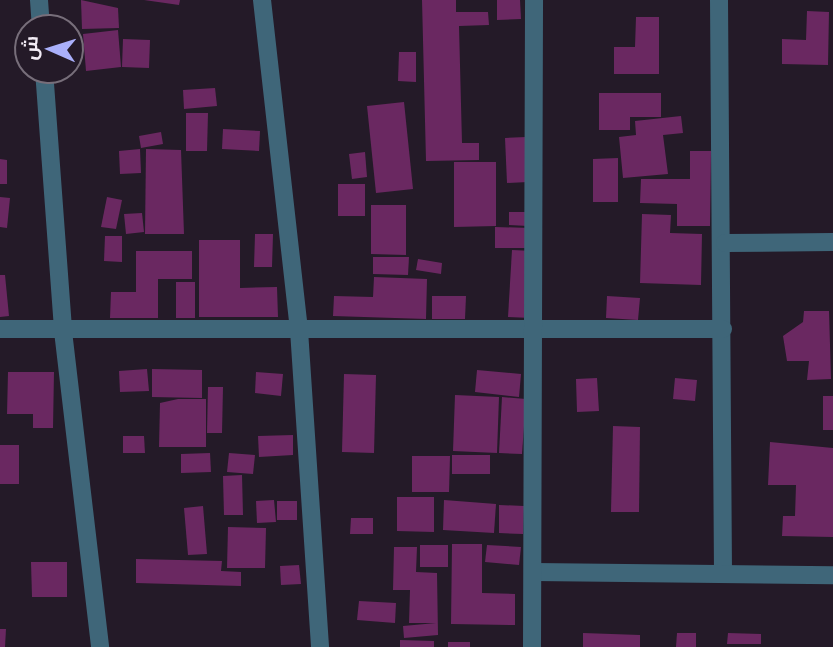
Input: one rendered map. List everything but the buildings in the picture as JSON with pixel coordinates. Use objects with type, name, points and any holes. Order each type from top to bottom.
[{"type":"street","points":[[262,0],[299,330],[320,647]]},
{"type":"street","points":[[532,647],[534,572],[530,334],[534,0]]},
{"type":"street","points":[[719,0],[725,243],[723,573]]},
{"type":"street","points":[[45,84],[64,331],[100,647]]},
{"type":"street","points":[[725,243],[833,242]]},
{"type":"street","points":[[0,329],[530,334],[723,329]]},
{"type":"street","points":[[534,572],[833,575]]}]
